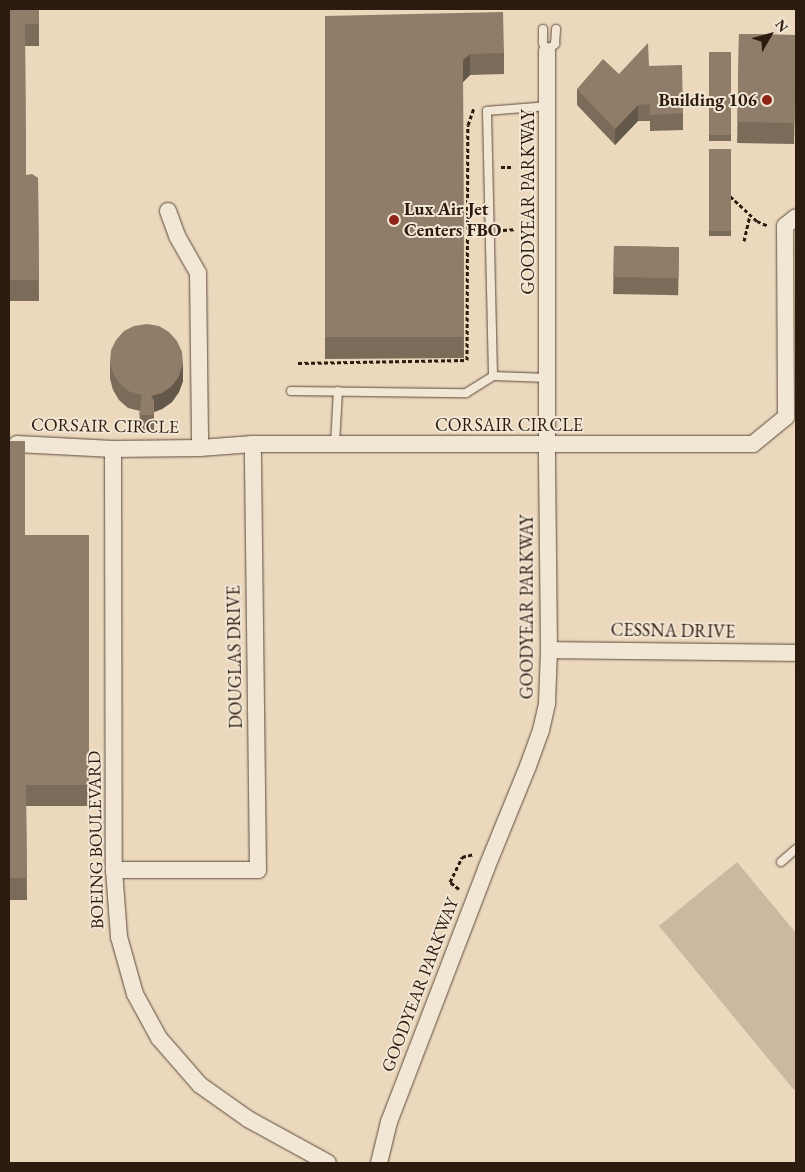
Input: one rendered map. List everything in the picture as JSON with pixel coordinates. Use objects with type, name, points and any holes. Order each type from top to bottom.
[{"type":"street","name":"GOODYEAR PARKWAY","points":[[379,1163],[389,1122],[541,730],[547,703],[550,650],[546,444],[548,378],[547,51]]},
{"type":"street","points":[[168,211],[178,236],[198,273],[200,448]]},
{"type":"street","name":"CORSAIR CIRCLE","points":[[17,444],[113,449],[200,448],[253,444],[753,444],[786,416],[791,300],[785,226],[796,216]]},
{"type":"street","name":"DOUGLAS DRIVE","points":[[114,870],[258,870],[253,444]]},
{"type":"street","name":"BOEING BOULEVARD","points":[[113,449],[114,870],[119,937],[135,994],[159,1038],[200,1085],[248,1119],[328,1163]]},
{"type":"street","name":"CESSNA DRIVE","points":[[550,650],[796,652]]},
{"type":"lane","points":[[543,29],[543,43],[547,51],[555,44],[556,29]]},
{"type":"lane","points":[[493,376],[487,111],[548,106]]},
{"type":"lane","points":[[291,391],[466,393],[493,376],[548,378]]},
{"type":"lane","points":[[335,444],[338,391]]},
{"type":"lane","points":[[781,862],[796,849]]},
{"type":"path","points":[[298,363],[467,360],[468,125],[472,109],[478,105]]},
{"type":"path","points":[[500,167],[514,167]]},
{"type":"path","points":[[730,196],[750,215],[773,228]]},
{"type":"path","points":[[744,241],[750,215]]},
{"type":"path","points":[[462,857],[478,853]]},
{"type":"shaded area","points":[[737,862],[796,933],[796,1088],[794,1090],[659,926]]},
{"type":"building","points":[[9,10],[39,10],[39,24],[25,24],[26,175],[32,174],[38,178],[39,280],[9,280]]},
{"type":"building","name":"Lux Air Jet Centers FBO","points":[[503,12],[504,53],[470,54],[463,60],[464,337],[325,337],[325,16]]},
{"type":"building","name":"Building 106","points":[[739,34],[796,35],[794,123],[737,122]]},
{"type":"building","points":[[648,43],[649,66],[682,65],[683,113],[650,115],[650,104],[638,105],[615,129],[577,89],[603,59],[619,74]]},
{"type":"building","points":[[709,52],[731,52],[731,135],[709,135]]},
{"type":"building","points":[[709,149],[731,149],[731,231],[709,231]]},
{"type":"building","points":[[614,246],[679,247],[678,278],[613,277]]},
{"type":"building","points":[[147,324],[159,326],[169,332],[177,341],[182,352],[183,364],[179,376],[172,386],[162,393],[151,396],[154,400],[154,415],[139,415],[142,395],[128,391],[119,383],[113,373],[110,362],[111,350],[116,340],[124,331],[134,326]]},
{"type":"building","points":[[9,441],[25,441],[25,535],[89,535],[89,785],[26,785],[27,878],[9,878]]},
{"type":"place","name":"Building 106","points":[[767,100]]},
{"type":"place","name":"Lux Air Jet Centers FBO","points":[[394,220]]}]
